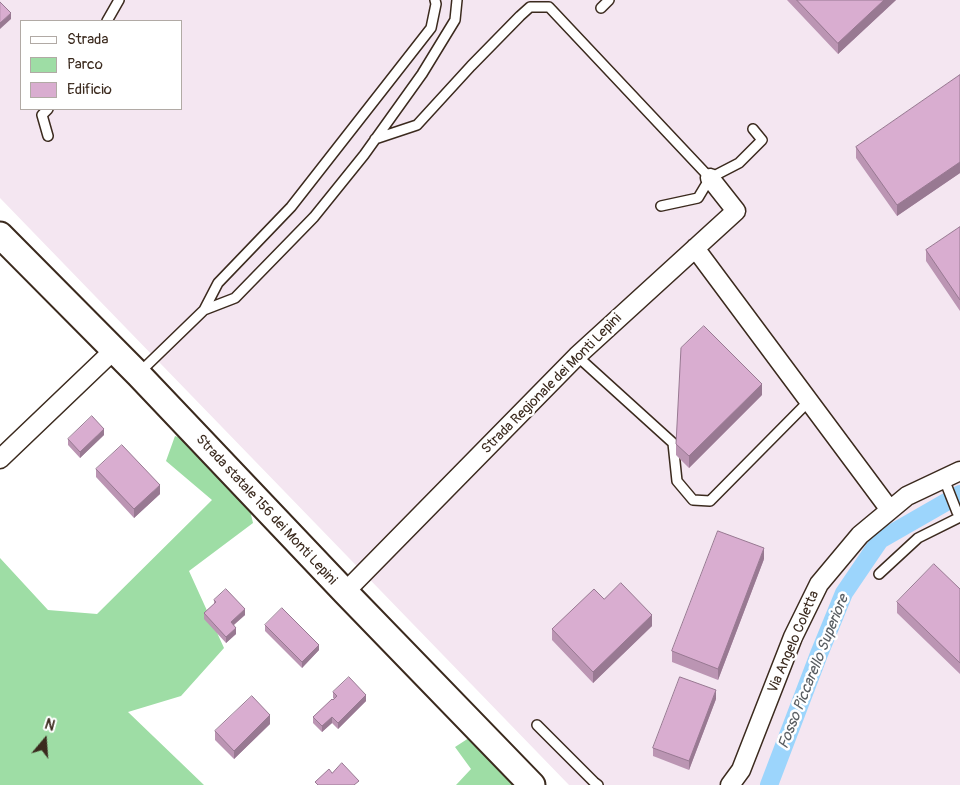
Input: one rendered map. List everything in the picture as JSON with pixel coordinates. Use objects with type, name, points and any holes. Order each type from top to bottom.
[{"type":"main road","name":"Strada statale 156 dei Monti Lepini","points":[[0,235],[138,374],[532,785]]},
{"type":"street","name":"Strada Regionale dei Monti Lepini","points":[[345,592],[577,356],[736,211],[710,178]]},
{"type":"street","points":[[696,248],[890,510]]},
{"type":"street","points":[[0,459],[114,350]]},
{"type":"street","name":"Via Angelo Coletta","points":[[730,785],[741,770],[793,637],[819,584],[860,535],[907,496],[952,475]]},
{"type":"lane","points":[[108,20],[119,0]]},
{"type":"lane","points":[[138,374],[204,310],[218,283],[291,207],[431,28],[436,0]]},
{"type":"lane","points":[[204,310],[235,298],[314,217],[364,155],[422,74],[455,20],[458,0]]},
{"type":"lane","points":[[601,8],[609,0]]},
{"type":"lane","points":[[375,139],[417,125],[471,66],[530,7],[549,7],[710,178]]},
{"type":"lane","points":[[47,110],[42,115],[48,136]]},
{"type":"lane","points":[[661,206],[698,198],[710,178],[739,164],[762,140],[754,129]]},
{"type":"lane","points":[[577,356],[673,443],[677,481],[693,500],[710,501],[809,401]]},
{"type":"lane","points":[[879,574],[918,538],[960,517],[956,512],[952,475]]},
{"type":"lane","points":[[537,725],[598,785]]},
{"type":"shaded area","points":[[0,0],[960,0],[960,785],[569,785],[0,198]]},
{"type":"green space","points":[[175,436],[238,459],[253,523],[189,571],[224,648],[181,696],[128,712],[204,785],[0,785],[0,558],[48,610],[97,614],[212,500],[166,461]]},
{"type":"green space","points":[[472,736],[518,785],[456,785],[471,769],[455,747]]},
{"type":"building","points":[[797,0],[884,0],[838,43]]},
{"type":"building","points":[[0,2],[11,13],[0,23]]},
{"type":"building","points":[[960,75],[960,162],[897,205],[856,147]]},
{"type":"building","points":[[960,227],[960,300],[926,250]]},
{"type":"building","points":[[704,326],[762,384],[689,456],[676,444],[681,348]]},
{"type":"building","points":[[92,416],[104,429],[80,452],[68,439]]},
{"type":"building","points":[[122,445],[160,485],[134,509],[96,469]]},
{"type":"building","points":[[718,531],[764,548],[718,669],[672,651]]},
{"type":"building","points":[[934,564],[960,589],[960,663],[897,602]]},
{"type":"building","points":[[621,583],[652,615],[593,672],[552,629],[594,589],[604,599]]},
{"type":"building","points":[[226,589],[245,609],[231,622],[236,628],[226,637],[204,613]]},
{"type":"building","points":[[282,608],[319,645],[302,662],[265,625]]},
{"type":"building","points":[[349,677],[366,695],[338,723],[332,717],[322,726],[313,717],[337,696],[333,692]]},
{"type":"building","points":[[680,677],[716,690],[689,761],[653,748]]},
{"type":"building","points":[[252,696],[270,715],[234,751],[215,731]]},
{"type":"building","points":[[342,763],[359,781],[354,785],[318,785],[315,782],[329,769],[332,773]]},
{"type":"waterway","name":"Fosso Piccarello Superiore","points":[[769,785],[844,593],[880,540],[960,494]]}]
